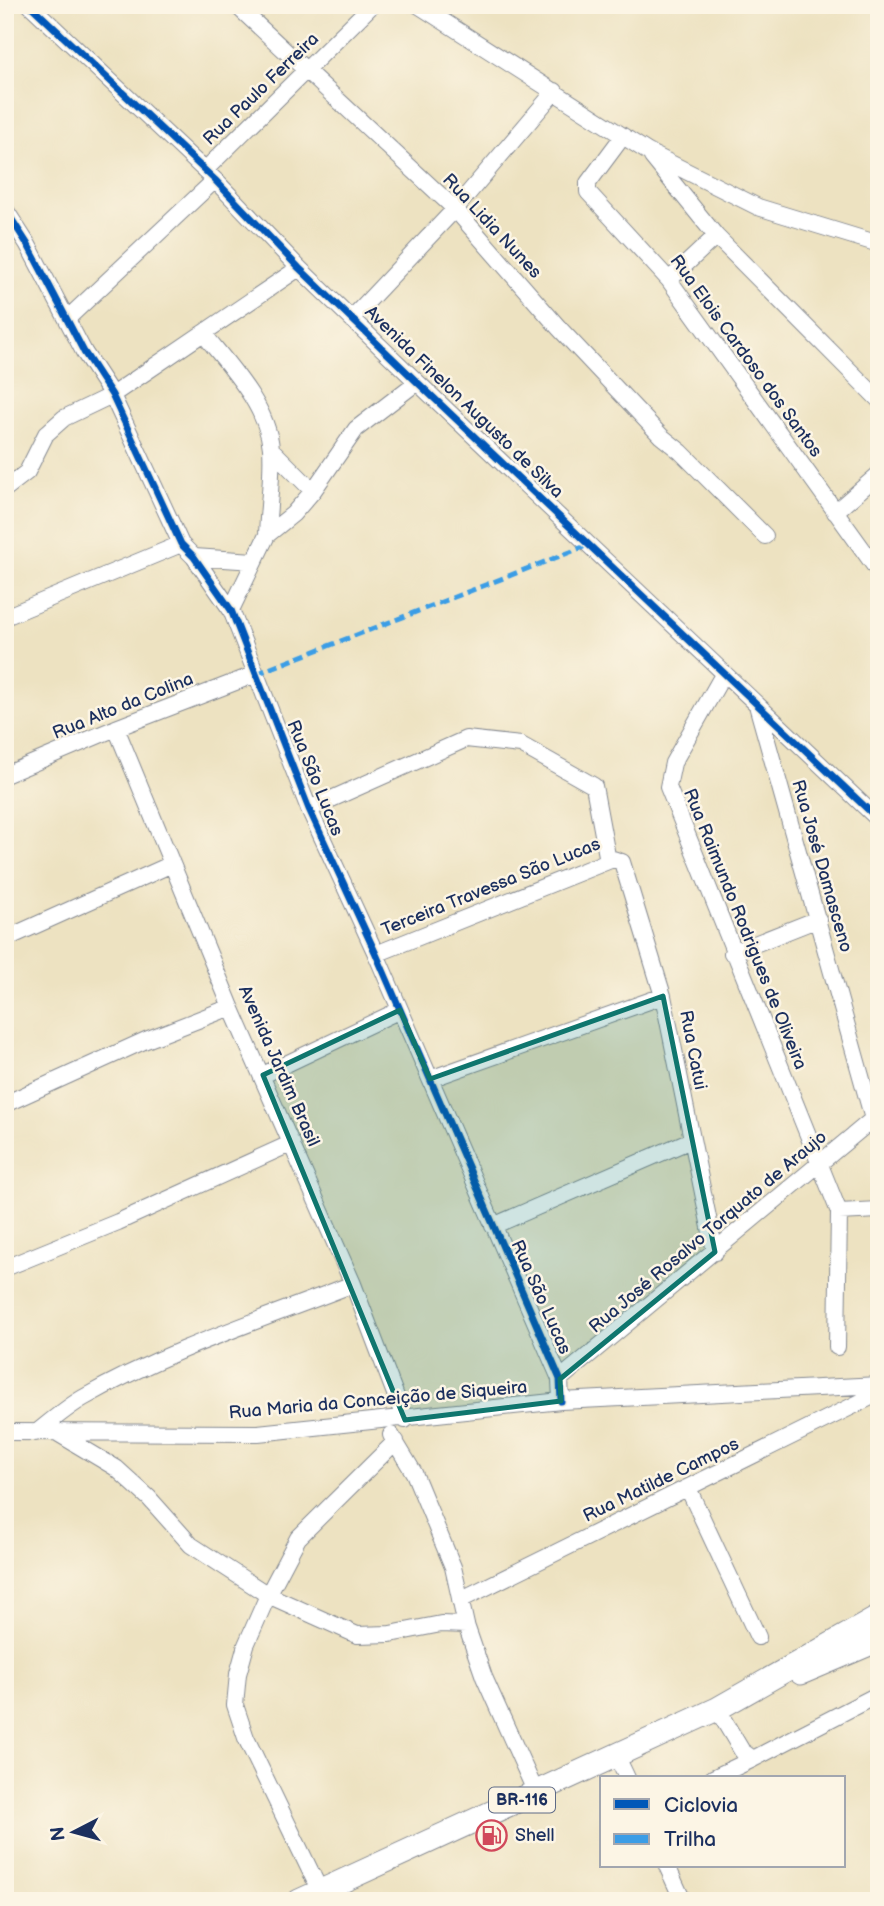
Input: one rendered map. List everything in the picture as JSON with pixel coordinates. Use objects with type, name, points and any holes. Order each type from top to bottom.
[{"type":"highway","name":"BR-116","points":[[743,1696],[831,1641],[879,1617]]},
{"type":"highway","name":"BR-116","points":[[310,1896],[617,1757],[743,1696],[879,1640]]},
{"type":"street","name":"Avenida Finelon Augusto de Silva","points":[[30,5],[210,175],[299,268],[353,317],[417,382],[757,705],[875,809]]},
{"type":"street","name":"Rua Lidia Nunes","points":[[236,5],[455,209],[559,328],[661,436],[681,452],[765,536]]},
{"type":"street","name":"Rua Paulo Ferreira","points":[[68,318],[210,175],[372,5]]},
{"type":"street","points":[[418,5],[648,152],[758,207],[879,244]]},
{"type":"street","points":[[353,317],[455,209],[555,91]]},
{"type":"street","name":"Rua Elois Cardoso dos Santos","points":[[624,136],[588,183],[587,189],[669,280],[835,512],[874,554],[879,572]]},
{"type":"street","points":[[648,152],[716,236],[879,400]]},
{"type":"street","name":"Rua São Lucas","points":[[5,209],[68,318],[84,352],[112,395],[181,544],[194,557],[231,610],[309,809],[376,954],[561,1379]]},
{"type":"street","points":[[669,280],[716,236]]},
{"type":"street","points":[[7,484],[27,472],[46,434],[64,418],[112,395],[299,268]]},
{"type":"street","points":[[204,333],[240,379],[262,418],[271,449],[267,535],[231,610]]},
{"type":"street","points":[[267,535],[293,514],[313,491],[356,429],[417,382]]},
{"type":"street","points":[[271,449],[313,491]]},
{"type":"street","points":[[835,512],[879,474]]},
{"type":"street","points":[[5,617],[181,544]]},
{"type":"street","points":[[194,557],[254,561]]},
{"type":"street","name":"Rua Raimundo Rodrigues de Oliveira","points":[[724,673],[673,763],[668,787],[732,953],[839,1212]]},
{"type":"street","name":"Rua Alto da Colina","points":[[5,775],[116,728],[256,674]]},
{"type":"street","name":"Rua José Damasceno","points":[[757,705],[876,1117]]},
{"type":"street","name":"Avenida Jardim Brasil","points":[[116,728],[231,1007],[354,1284],[405,1420]]},
{"type":"street","name":"Rua Catui","points":[[309,809],[466,738],[521,745],[594,786],[614,861],[644,928],[663,996],[715,1252]]},
{"type":"street","name":"Terceira Travessa São Lucas","points":[[376,954],[614,861]]},
{"type":"street","points":[[5,939],[172,864]]},
{"type":"street","points":[[732,953],[818,919]]},
{"type":"street","points":[[430,1079],[663,996]]},
{"type":"street","points":[[5,1104],[146,1040],[231,1007]]},
{"type":"street","points":[[263,1074],[400,1010]]},
{"type":"street","name":"Rua José Rosalvo Torquato de Araujo","points":[[561,1379],[876,1117]]},
{"type":"street","points":[[493,1226],[691,1140]]},
{"type":"street","points":[[5,1268],[121,1220],[292,1143]]},
{"type":"street","points":[[837,1347],[839,1212],[879,1210]]},
{"type":"street","points":[[36,1433],[82,1399],[114,1383],[188,1349],[354,1284]]},
{"type":"street","points":[[561,1379],[561,1401]]},
{"type":"street","name":"Rua Maria da Conceição de Siqueira","points":[[5,1432],[258,1433],[405,1420],[561,1401],[879,1385]]},
{"type":"street","name":"Rua Matilde Campos","points":[[460,1600],[879,1393]]},
{"type":"street","points":[[381,1422],[396,1441],[414,1473],[453,1567],[466,1625],[484,1678],[536,1793]]},
{"type":"street","points":[[58,1433],[116,1468],[149,1498],[191,1545],[268,1595],[357,1635],[390,1634],[441,1624],[466,1625]]},
{"type":"street","points":[[310,1896],[235,1705],[238,1674],[246,1645],[268,1595],[298,1538],[396,1441]]},
{"type":"street","points":[[688,1488],[758,1637]]},
{"type":"street","points":[[717,1776],[879,1694]]},
{"type":"street","points":[[717,1709],[742,1751],[752,1759]]},
{"type":"street","points":[[617,1757],[626,1776]]},
{"type":"street","points":[[668,1868],[683,1901]]},
{"type":"highlighted area","points":[[663,996],[715,1252],[560,1379],[561,1401],[405,1420],[263,1075],[400,1010],[430,1079]]},
{"type":"marked path","points":[[256,674],[591,544]]},
{"type":"cycle path","points":[[30,5],[215,180],[299,268],[417,382],[879,820]]},
{"type":"cycle path","points":[[5,209],[28,245],[84,352],[112,395],[181,544],[194,557],[231,610],[309,809],[376,954],[560,1379],[561,1401]]},
{"type":"place","name":"Shell","points":[[492,1835]]}]
